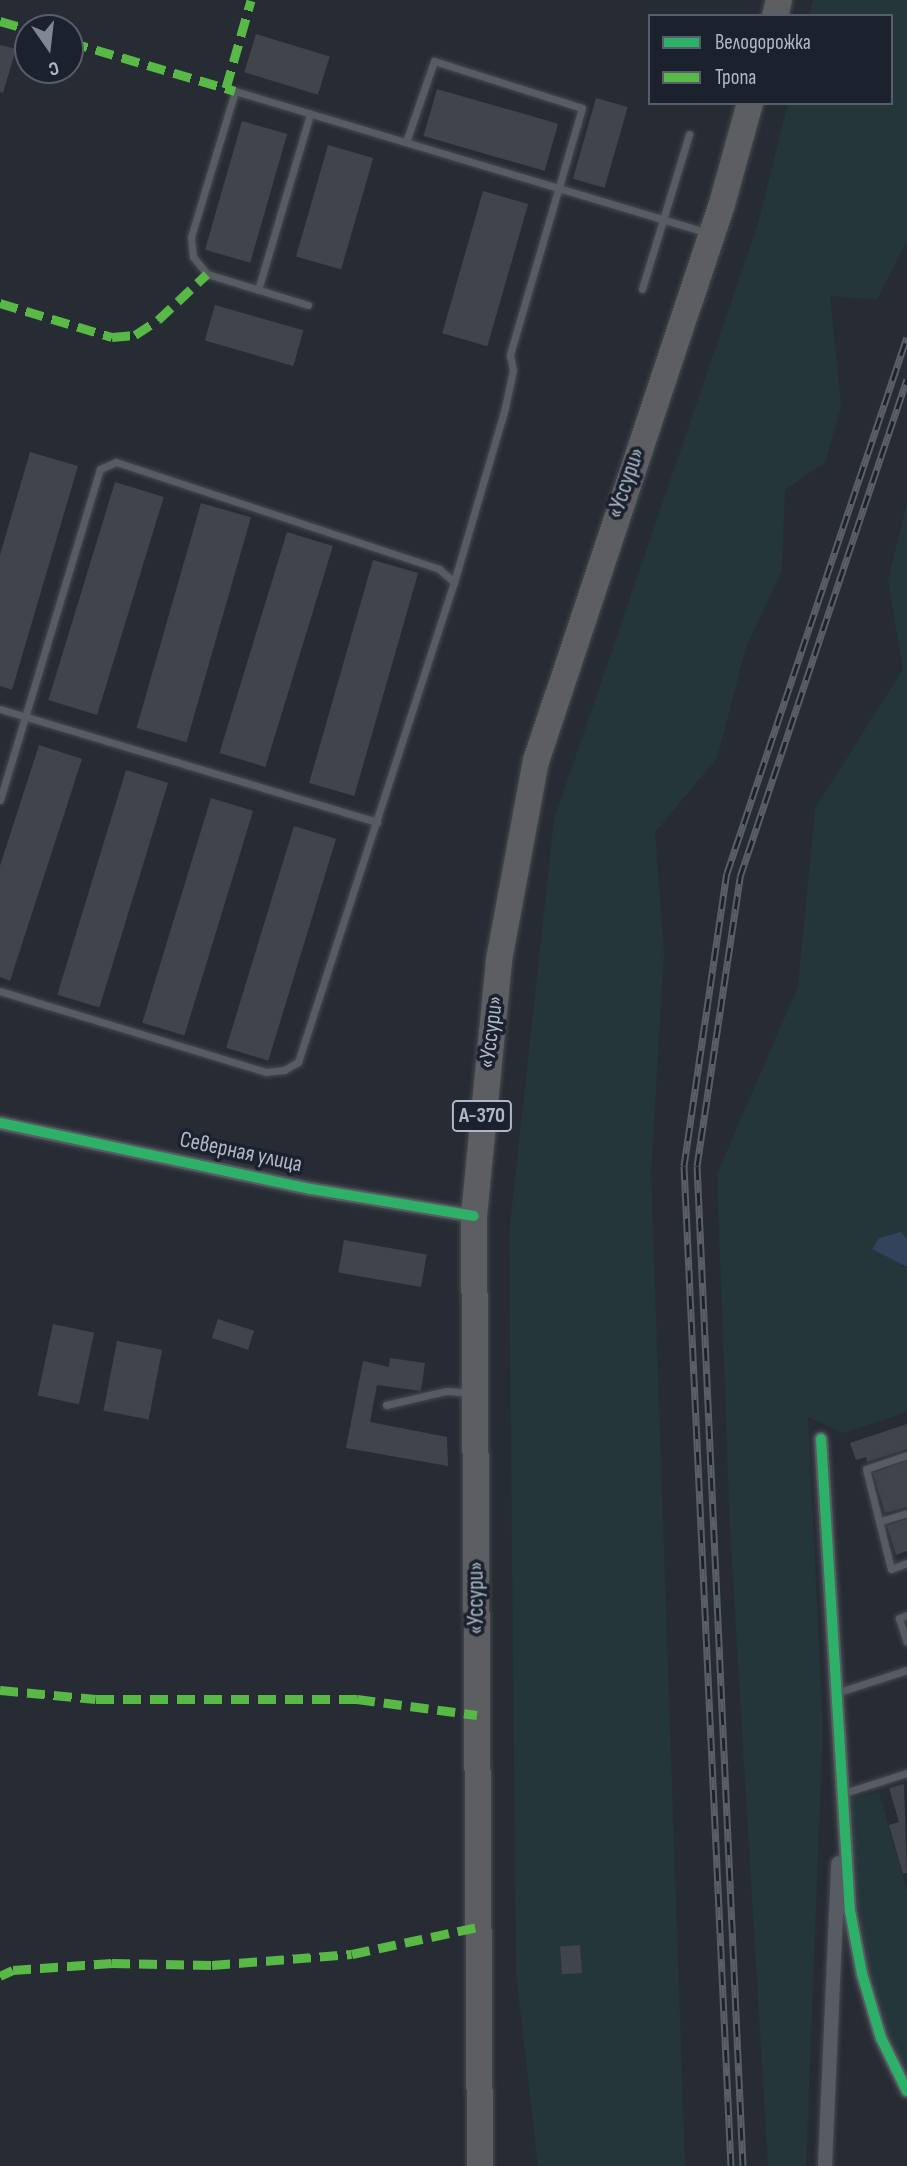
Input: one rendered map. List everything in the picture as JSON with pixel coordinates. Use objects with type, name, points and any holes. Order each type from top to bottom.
[{"type":"highway","name":"«Уссури»","points":[[480,2166],[474,1216],[499,960],[536,761],[711,234],[749,105]]},
{"type":"street","name":"Северная улица","points":[[0,1123],[311,1189],[474,1216]]},
{"type":"street","points":[[821,1439],[840,1795],[850,1911],[862,1974],[881,2038],[907,2091]]},
{"type":"street","points":[[825,2166],[840,1795]]},
{"type":"lane","points":[[0,991],[266,1072],[284,1070],[298,1062],[306,1046],[454,582],[505,408],[513,370],[510,355],[582,108],[434,61],[406,142]]},
{"type":"lane","points":[[308,305],[207,274],[193,257],[195,224],[235,91],[711,234]]},
{"type":"lane","points":[[258,290],[310,114]]},
{"type":"lane","points":[[642,289],[689,134]]},
{"type":"lane","points":[[0,800],[100,469],[116,462],[439,569],[454,582]]},
{"type":"lane","points":[[0,709],[377,822]]},
{"type":"lane","points":[[386,1405],[446,1391],[476,1393]]},
{"type":"lane","points":[[907,1455],[866,1469],[891,1569],[907,1563]]},
{"type":"lane","points":[[881,1521],[907,1513]]},
{"type":"lane","points":[[907,1615],[899,1618],[907,1642]]},
{"type":"lane","points":[[836,1693],[907,1670]]},
{"type":"lane","points":[[840,1795],[907,1773]]},
{"type":"shaded area","points":[[813,0],[907,0],[907,241],[877,299],[830,296],[841,406],[825,462],[785,490],[782,570],[746,647],[717,758],[655,832],[664,952],[651,1173],[685,2166],[538,2166],[516,1973],[509,1234],[554,820],[758,224],[788,105],[893,105],[893,14],[810,14]]},
{"type":"shaded area","points":[[907,503],[907,1239],[901,1232],[901,1266],[907,1267],[907,1412],[843,1433],[808,1417],[823,1728],[806,2166],[768,2166],[730,1528],[717,1174],[798,987],[815,809],[903,669],[888,580]]},
{"type":"shaded area","points":[[879,1792],[907,1891],[907,2082],[887,2037],[871,1979],[849,1852],[849,1799]]},
{"type":"water","points":[[901,1232],[907,1239],[907,1267],[872,1249],[879,1238]]},
{"type":"building","points":[[256,34],[330,57],[318,95],[244,72]]},
{"type":"building","points":[[0,45],[14,48],[14,56],[3,93],[0,92]]},
{"type":"building","points":[[437,89],[558,124],[545,171],[423,136]]},
{"type":"building","points":[[596,98],[628,107],[605,188],[573,179]]},
{"type":"building","points":[[242,121],[287,134],[250,263],[205,250]]},
{"type":"building","points":[[328,145],[373,158],[341,269],[296,257]]},
{"type":"building","points":[[483,191],[528,204],[487,346],[442,333]]},
{"type":"building","points":[[215,305],[303,330],[293,366],[205,341]]},
{"type":"building","points":[[30,452],[78,466],[12,690],[0,686],[0,555]]},
{"type":"building","points":[[115,482],[164,497],[97,715],[48,700]]},
{"type":"building","points":[[201,503],[251,517],[186,742],[137,728]]},
{"type":"building","points":[[287,532],[333,546],[265,767],[219,753]]},
{"type":"building","points":[[373,560],[418,573],[354,796],[309,783]]},
{"type":"building","points":[[39,745],[82,759],[10,981],[0,977],[0,866]]},
{"type":"building","points":[[126,770],[168,783],[99,1008],[57,995]]},
{"type":"building","points":[[211,798],[253,811],[184,1036],[142,1023]]},
{"type":"building","points":[[294,826],[336,839],[268,1061],[226,1048]]},
{"type":"building","points":[[344,1240],[427,1255],[421,1287],[338,1272]]},
{"type":"building","points":[[218,1319],[254,1331],[248,1350],[212,1338]]},
{"type":"building","points":[[53,1324],[94,1333],[79,1404],[38,1395]]},
{"type":"building","points":[[117,1341],[162,1350],[149,1419],[103,1411]]},
{"type":"building","points":[[390,1358],[425,1363],[421,1391],[377,1385],[370,1422],[447,1437],[448,1466],[346,1448],[363,1361],[389,1367]]},
{"type":"building","points":[[907,1424],[907,1449],[867,1462],[866,1457],[856,1460],[850,1443]]},
{"type":"building","points":[[907,1461],[907,1507],[885,1513],[873,1473]]},
{"type":"building","points":[[907,1519],[907,1551],[896,1555],[887,1526]]},
{"type":"building","points":[[904,1784],[907,1873],[903,1874],[889,1825],[899,1822],[889,1788]]},
{"type":"building","points":[[580,1945],[582,1973],[562,1974],[560,1946]]},
{"type":"railway","points":[[731,2166],[684,1166],[727,873],[907,337]]},
{"type":"railway","points":[[743,2166],[697,1166],[740,877],[907,379]]},
{"type":"marked path","points":[[226,88],[251,0]]},
{"type":"marked path","points":[[0,21],[14,25]]},
{"type":"marked path","points":[[84,46],[235,91]]},
{"type":"marked path","points":[[0,303],[112,337],[135,335],[158,320],[207,274]]},
{"type":"marked path","points":[[0,1690],[96,1699],[357,1699],[477,1715]]},
{"type":"marked path","points":[[0,1976],[13,1970],[112,1963],[212,1965],[352,1954],[478,1927]]},
{"type":"cycle path","points":[[0,1123],[311,1189],[474,1216]]},
{"type":"cycle path","points":[[821,1439],[850,1911],[862,1974],[881,2038],[907,2091]]}]
